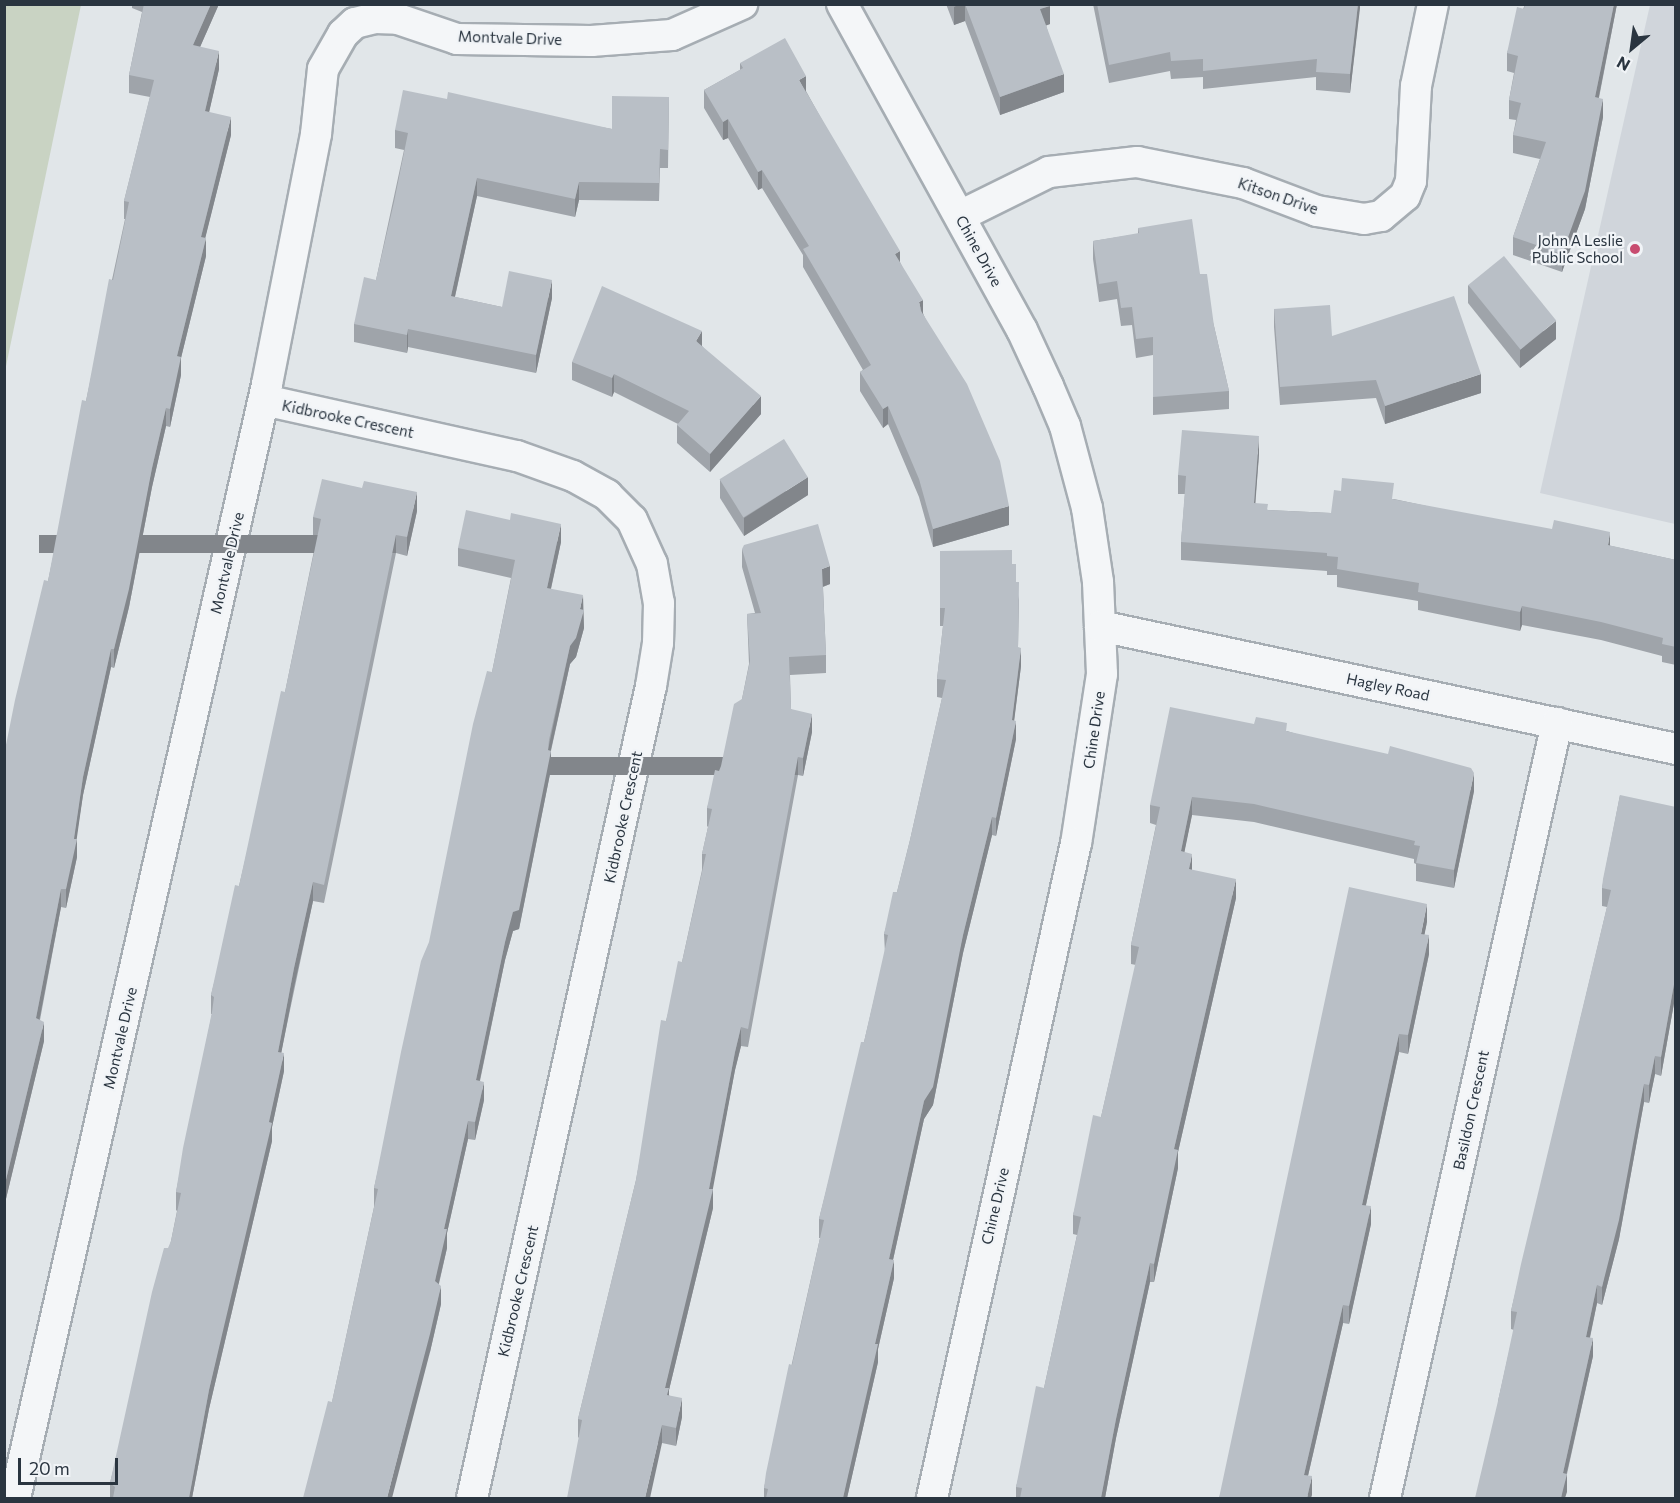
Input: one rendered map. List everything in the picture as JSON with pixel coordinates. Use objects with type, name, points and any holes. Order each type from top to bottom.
[{"type":"street","name":"Montvale Drive","points":[[15,1498],[264,400],[316,134],[323,69],[343,34],[355,24],[375,18],[398,19],[458,39],[591,41],[672,35],[742,4]]},
{"type":"street","name":"Chine Drive","points":[[842,4],[1022,330],[1065,426],[1096,554],[1102,674],[1076,843],[932,1498]]},
{"type":"street","name":"Kitson Drive","points":[[960,216],[1049,172],[1137,162],[1243,183],[1317,211],[1364,219],[1381,216],[1406,196],[1411,181],[1415,95],[1434,4]]},
{"type":"street","name":"Kidbrooke Crescent","points":[[264,400],[517,456],[573,476],[607,495],[632,520],[652,564],[659,603],[658,643],[651,686],[472,1498]]},
{"type":"street","name":"Hagley Road","points":[[1100,626],[1676,749]]},
{"type":"street","name":"Basildon Crescent","points":[[1385,1498],[1557,723]]},
{"type":"shaded area","name":"John A Leslie Public School","points":[[1650,5],[1675,5],[1675,524],[1540,493]]},
{"type":"green space","points":[[4,5],[81,5],[5,371]]},
{"type":"building","points":[[144,4],[211,4],[193,45],[219,51],[205,111],[231,117],[201,237],[206,238],[177,356],[181,357],[170,409],[166,408],[129,589],[114,649],[111,649],[83,777],[74,839],[77,839],[66,889],[61,889],[36,1018],[44,1022],[4,1188],[4,755],[44,580],[48,581],[82,400],[86,401],[109,279],[113,280],[129,202],[124,201],[154,80],[129,75]]},
{"type":"building","points":[[965,4],[1049,4],[1050,6],[1040,9],[1064,74],[1000,97]]},
{"type":"building","points":[[1097,4],[1358,4],[1350,74],[1316,72],[1317,59],[1203,71],[1203,59],[1171,61],[1170,52],[1109,65]]},
{"type":"building","points":[[1525,4],[1614,4],[1595,97],[1603,99],[1585,191],[1562,254],[1513,237],[1546,142],[1513,135],[1521,103],[1509,100],[1518,56],[1507,53],[1517,7],[1524,9]]},
{"type":"building","points":[[785,38],[806,76],[799,80],[900,251],[895,254],[923,300],[919,302],[921,311],[967,384],[1000,461],[1009,506],[933,529],[919,479],[888,406],[883,409],[860,372],[871,365],[803,249],[809,246],[762,170],[758,172],[728,119],[723,122],[704,90],[743,68],[740,63]]},
{"type":"building","points":[[403,90],[447,99],[448,92],[612,129],[612,96],[669,97],[668,150],[660,149],[659,183],[579,182],[575,199],[477,178],[451,296],[502,307],[509,271],[552,280],[536,355],[408,329],[407,335],[354,324],[364,277],[376,280],[394,202],[408,133],[395,130]]},
{"type":"building","points":[[1192,219],[1200,274],[1207,274],[1214,326],[1229,391],[1153,397],[1153,337],[1136,339],[1132,307],[1121,308],[1117,281],[1099,284],[1093,241],[1139,233],[1138,228]]},
{"type":"building","points":[[1504,256],[1556,321],[1520,349],[1468,285]]},
{"type":"building","points":[[602,286],[702,331],[696,341],[761,396],[710,454],[677,425],[689,411],[614,374],[612,378],[572,362]]},
{"type":"building","points":[[1454,296],[1481,374],[1385,406],[1376,380],[1280,387],[1274,309],[1330,305],[1332,336]]},
{"type":"building","points":[[1182,430],[1259,436],[1254,503],[1268,504],[1267,510],[1331,513],[1334,490],[1341,491],[1342,478],[1394,483],[1392,499],[1552,529],[1554,520],[1610,532],[1608,545],[1676,560],[1676,647],[1662,644],[1663,638],[1601,622],[1522,606],[1520,612],[1418,592],[1419,583],[1337,569],[1338,557],[1327,556],[1327,553],[1181,542],[1186,476],[1178,475]]},
{"type":"building","points":[[784,439],[808,477],[743,517],[720,479]]},
{"type":"building","points":[[322,479],[362,488],[364,481],[417,492],[407,537],[396,535],[324,885],[313,882],[278,1052],[284,1053],[269,1122],[272,1123],[209,1390],[189,1498],[113,1498],[115,1487],[110,1483],[152,1292],[164,1248],[168,1248],[171,1241],[181,1193],[176,1192],[212,1012],[214,997],[211,995],[235,885],[239,886],[281,691],[285,692],[321,519],[313,517]]},
{"type":"building","points":[[466,510],[510,520],[511,513],[561,524],[547,588],[583,595],[580,609],[584,610],[576,638],[570,646],[549,740],[548,750],[551,751],[519,910],[513,912],[505,942],[476,1080],[484,1082],[475,1122],[468,1121],[444,1229],[447,1229],[435,1281],[441,1286],[387,1498],[303,1498],[328,1401],[332,1402],[378,1189],[374,1188],[401,1052],[421,961],[429,942],[473,724],[487,671],[492,672],[515,560],[458,548]]},
{"type":"building","points":[[818,524],[830,566],[822,569],[826,655],[789,657],[791,709],[812,714],[803,758],[798,757],[748,1029],[741,1027],[735,1052],[709,1189],[713,1189],[665,1388],[669,1388],[667,1395],[682,1398],[676,1428],[662,1425],[645,1498],[567,1498],[582,1420],[578,1419],[636,1180],[661,1020],[666,1021],[678,961],[682,962],[706,854],[702,854],[712,809],[707,808],[715,770],[719,771],[721,766],[734,704],[742,699],[750,661],[747,614],[761,613],[742,549],[744,545]]},
{"type":"building","points":[[1012,550],[1012,564],[1016,564],[1016,582],[1019,582],[1018,647],[1021,648],[1012,720],[1016,721],[996,818],[992,817],[963,935],[933,1087],[924,1101],[889,1259],[894,1260],[875,1344],[878,1344],[843,1498],[766,1498],[768,1489],[764,1488],[766,1473],[789,1364],[792,1365],[824,1220],[819,1219],[861,1042],[864,1042],[888,935],[884,934],[893,892],[897,892],[910,840],[946,680],[937,679],[945,608],[940,608],[940,551]]},
{"type":"building","points":[[1170,707],[1254,724],[1256,717],[1287,723],[1286,731],[1388,754],[1390,746],[1471,768],[1474,773],[1454,870],[1416,863],[1420,846],[1414,845],[1415,841],[1254,804],[1192,797],[1181,851],[1192,854],[1189,869],[1236,879],[1174,1149],[1178,1150],[1154,1264],[1150,1263],[1101,1498],[1020,1498],[1022,1488],[1016,1487],[1036,1386],[1044,1388],[1081,1217],[1073,1215],[1093,1115],[1101,1117],[1139,947],[1131,945],[1160,807],[1150,805]]},
{"type":"building","points":[[1620,795],[1676,807],[1676,973],[1661,1057],[1655,1056],[1649,1085],[1644,1084],[1619,1220],[1602,1287],[1597,1285],[1586,1337],[1593,1338],[1563,1473],[1567,1474],[1561,1498],[1475,1498],[1517,1312],[1511,1311],[1521,1264],[1611,890],[1602,888]]},
{"type":"building","points":[[1349,887],[1427,904],[1421,934],[1429,935],[1408,1035],[1399,1034],[1362,1205],[1371,1206],[1349,1306],[1343,1305],[1304,1475],[1312,1476],[1307,1498],[1219,1498]]},
{"type":"place","name":"John A Leslie Public School","points":[[1635,249]]}]
